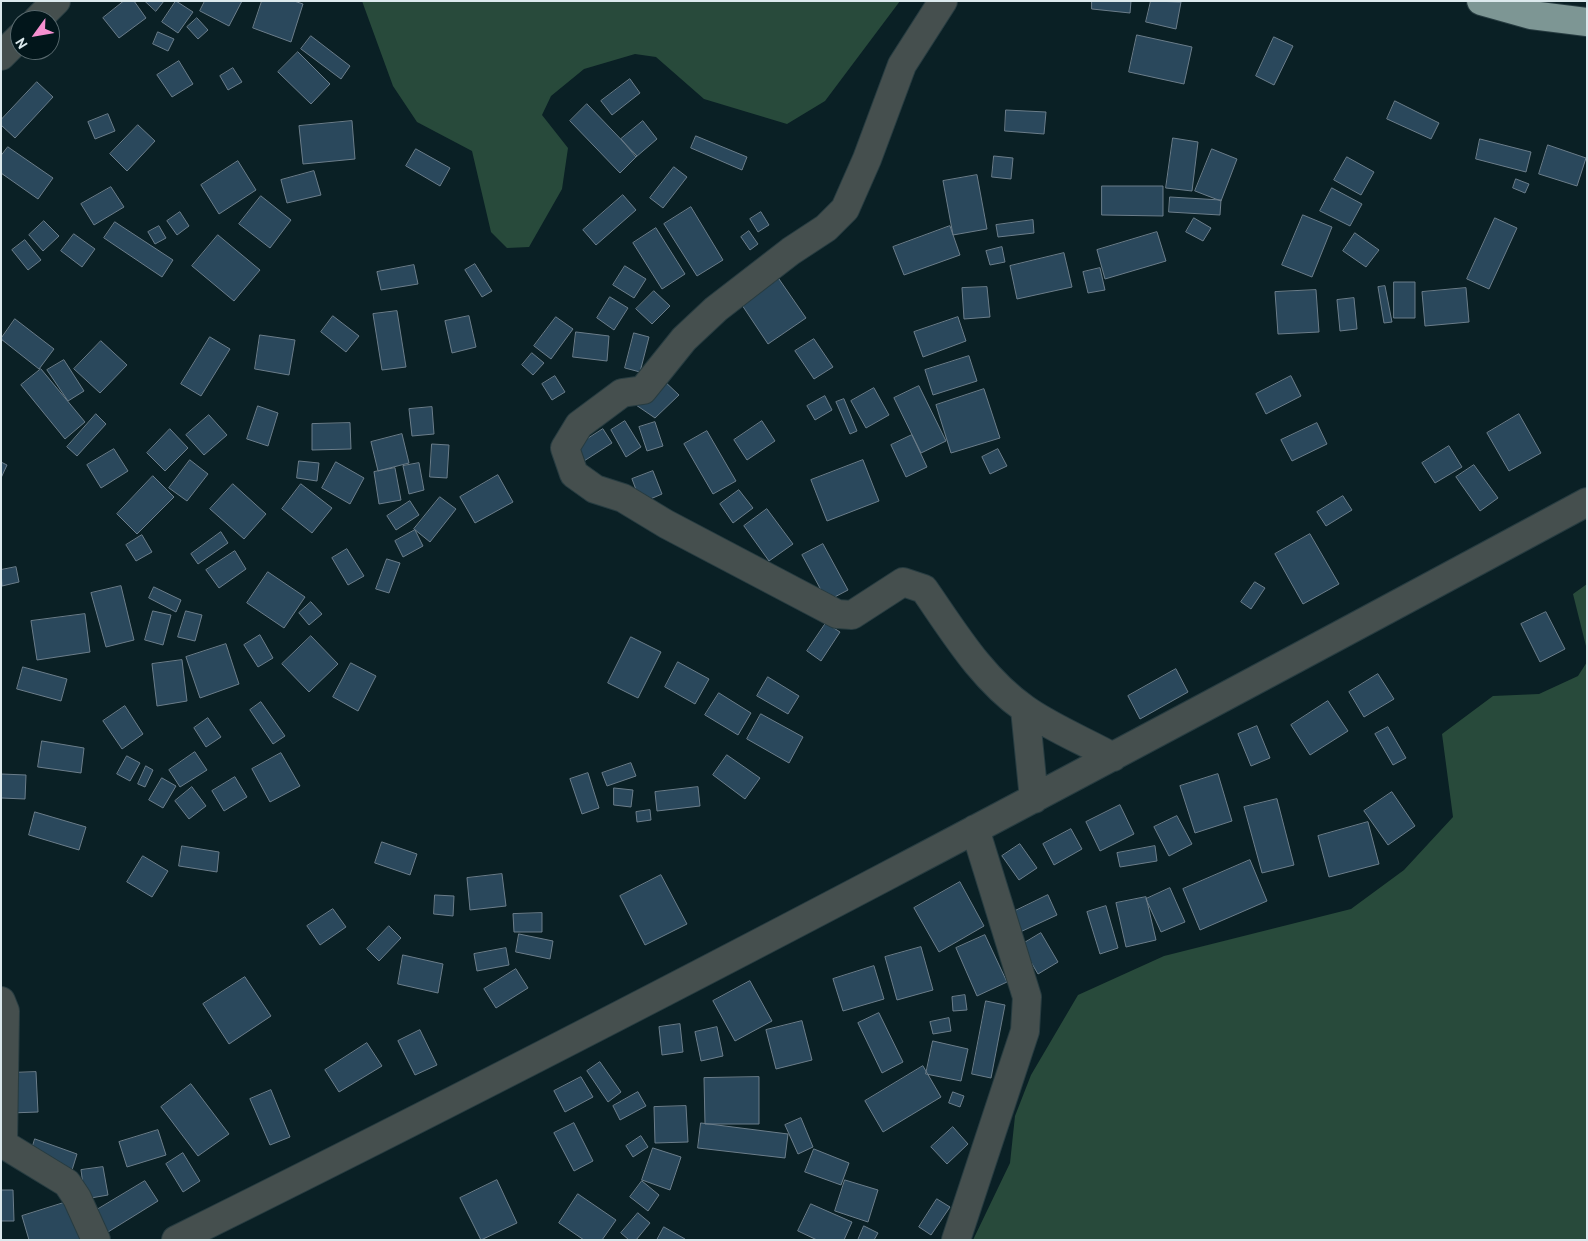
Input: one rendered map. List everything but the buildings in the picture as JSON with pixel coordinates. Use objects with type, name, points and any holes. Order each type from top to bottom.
[{"type":"highway","points":[[1481,1],[1531,15],[1587,22]]},
{"type":"street","points":[[47,10],[56,1]]},
{"type":"street","points":[[943,1],[902,65],[867,159],[845,209],[826,228],[791,251],[716,309],[684,339],[643,390],[622,393],[579,426],[565,448],[574,474],[595,489],[623,498],[666,524],[837,614],[852,615],[903,582],[924,589],[954,635],[981,668],[1025,709],[1113,757]]},
{"type":"street","points":[[1,56],[10,47]]},
{"type":"street","points":[[176,1240],[423,1117],[1113,757],[1587,502]]},
{"type":"street","points":[[1025,709],[1034,798]]},
{"type":"street","points":[[956,1240],[1026,1030],[1027,997],[974,829]]},
{"type":"street","points":[[1,1001],[5,1011],[2,1144],[66,1183],[77,1198],[96,1240]]},
{"type":"green space","points":[[362,1],[900,1],[825,101],[787,124],[704,99],[656,57],[635,54],[584,69],[551,96],[542,115],[568,148],[562,189],[529,247],[507,248],[491,232],[472,151],[417,122],[393,86]]},
{"type":"green space","points":[[1587,584],[1587,650],[1573,594]]},
{"type":"green space","points":[[1587,662],[1587,1240],[973,1240],[1010,1163],[1015,1116],[1031,1075],[1078,995],[1164,956],[1351,909],[1404,870],[1453,817],[1442,734],[1493,696],[1539,694],[1578,676]]}]
